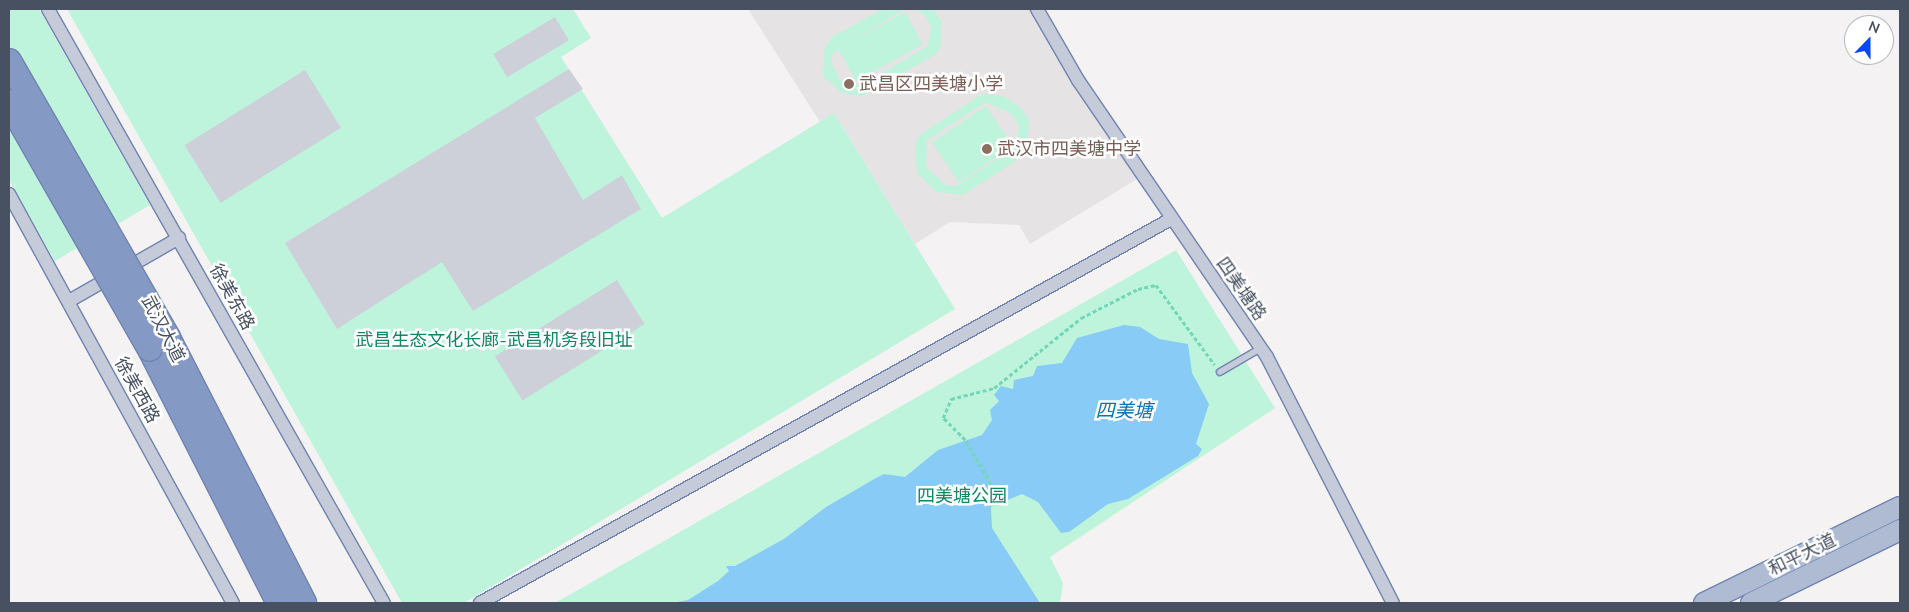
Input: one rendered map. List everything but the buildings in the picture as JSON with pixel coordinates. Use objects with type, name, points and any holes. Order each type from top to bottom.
[{"type":"highway","name":"武汉大道","points":[[9,61],[138,281],[304,603]]},
{"type":"highway","name":"武汉大道","points":[[9,102],[121,292],[279,603]]},
{"type":"main road","name":"和平大道","points":[[1704,603],[1900,507]]},
{"type":"main road","name":"和平大道","points":[[1751,603],[1900,530]]},
{"type":"street","name":"徐美东路","points":[[48,9],[384,603]]},
{"type":"street","name":"四美塘路","points":[[1037,9],[1171,219],[1261,348],[1393,603]]},
{"type":"street","name":"徐美西路","points":[[9,194],[233,603]]},
{"type":"street","points":[[480,603],[1171,219]]},
{"type":"street","points":[[69,301],[179,238]]},
{"type":"lane","points":[[1220,372],[1261,348]]},
{"type":"path","points":[[1002,501],[965,440],[943,418],[951,399],[994,388],[1081,318],[1138,289],[1156,285],[1220,372]]},
{"type":"shaded area","name":"武汉市四美塘中学","points":[[748,9],[1030,9],[1137,179],[1030,244],[1019,225],[950,222],[915,244],[834,113],[820,122]]},
{"type":"green space","points":[[9,9],[39,9],[150,205],[55,261],[9,180]]},
{"type":"green space","name":"武昌生态文化长廊-武昌机务段旧址","points":[[67,9],[573,9],[591,38],[561,57],[662,218],[834,113],[955,309],[464,603],[402,603]]},
{"type":"green space","points":[[883,9],[933,9],[941,20],[941,45],[936,54],[863,96],[842,93],[823,76],[825,47],[832,37]],"holes":[[[903,10],[917,10],[927,18],[931,27],[928,46],[862,85],[850,85],[839,79],[831,62],[833,53]]]},
{"type":"green space","points":[[905,12],[923,44],[856,81],[839,49]]},
{"type":"green space","points":[[982,94],[1003,96],[1021,108],[1029,120],[1027,146],[1020,158],[963,195],[937,192],[917,173],[915,144],[921,134]],"holes":[[[986,102],[1012,114],[1019,126],[1016,146],[956,186],[947,186],[926,167],[927,140]]]},
{"type":"green space","points":[[986,106],[1013,146],[959,182],[932,142]]},
{"type":"green space","name":"四美塘公园","points":[[1176,250],[1275,408],[1050,557],[1063,583],[1060,603],[555,603]]},
{"type":"water","name":"四美塘","points":[[1124,325],[1140,327],[1159,339],[1188,344],[1192,373],[1209,404],[1196,444],[1202,449],[1198,456],[1128,499],[1108,504],[1069,532],[1061,533],[1038,502],[1022,494],[991,507],[992,528],[1040,603],[672,603],[688,600],[718,581],[729,571],[726,566],[735,566],[784,539],[826,507],[876,478],[884,474],[905,477],[938,450],[982,435],[992,420],[990,410],[999,401],[994,395],[1001,386],[1013,389],[1014,380],[1033,376],[1037,366],[1062,363],[1077,338]]},
{"type":"place","name":"武昌区四美塘小学","points":[[849,84]]},
{"type":"place","name":"武汉市四美塘中学","points":[[987,149]]}]
